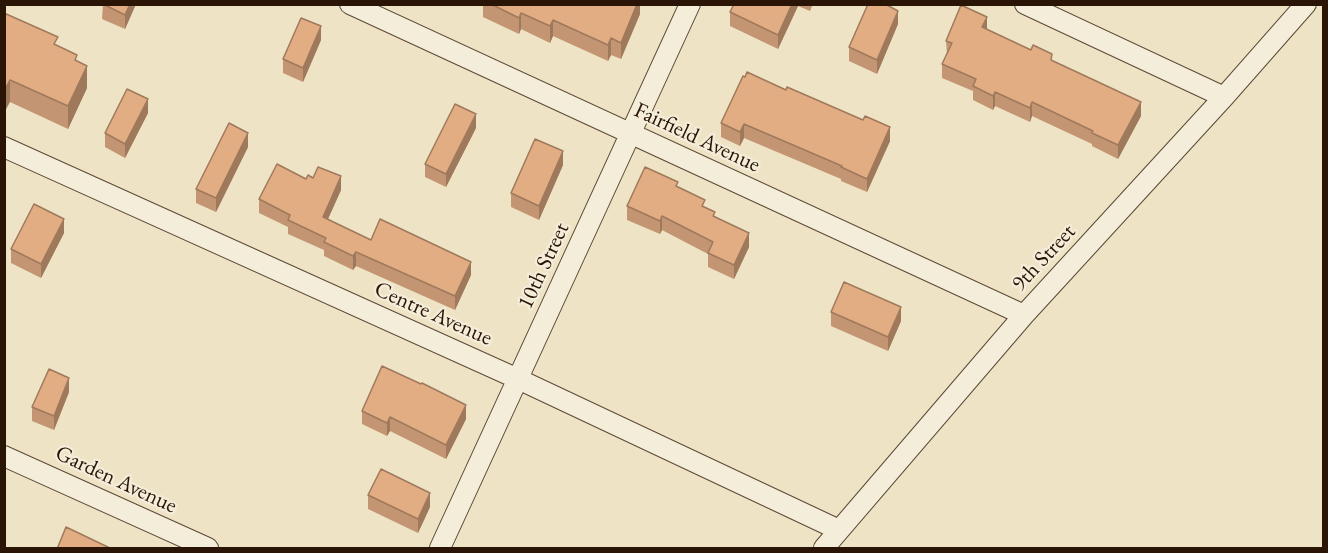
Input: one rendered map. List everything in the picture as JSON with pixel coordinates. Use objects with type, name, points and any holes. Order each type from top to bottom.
[{"type":"street","name":"Fairfield Avenue","points":[[350,4],[1024,315]]},
{"type":"street","name":"10th Street","points":[[440,549],[690,4]]},
{"type":"street","points":[[1025,4],[1224,98]]},
{"type":"street","name":"9th Street","points":[[824,549],[1024,315],[1224,98],[1306,4]]},
{"type":"street","name":"Centre Avenue","points":[[4,147],[518,379],[839,530]]},
{"type":"street","name":"Garden Avenue","points":[[4,456],[208,549]]},
{"type":"building","points":[[103,4],[130,4],[125,15]]},
{"type":"building","points":[[491,4],[637,4],[621,43],[611,38],[608,45],[553,20],[550,26],[521,13],[519,18]]},
{"type":"building","points":[[734,4],[792,4],[778,35],[730,12]]},
{"type":"building","points":[[868,4],[885,4],[898,11],[877,60],[849,47]]},
{"type":"building","points":[[961,5],[987,17],[982,27],[1031,50],[1033,45],[1052,54],[1051,60],[1141,102],[1118,145],[1032,102],[1030,108],[995,92],[993,96],[973,86],[976,79],[942,64],[952,43],[946,41]]},
{"type":"building","points":[[4,13],[58,37],[54,44],[77,55],[75,60],[87,66],[68,106],[10,80],[4,91]]},
{"type":"building","points":[[301,18],[321,26],[303,68],[283,59]]},
{"type":"building","points":[[747,72],[863,120],[865,116],[890,127],[867,179],[744,124],[740,132],[721,123]]},
{"type":"building","points":[[127,89],[148,99],[125,144],[105,133]]},
{"type":"building","points":[[455,104],[476,114],[446,174],[425,164]]},
{"type":"building","points":[[229,123],[248,133],[216,198],[196,189]]},
{"type":"building","points":[[535,139],[563,151],[539,206],[511,193]]},
{"type":"building","points":[[277,164],[306,179],[308,175],[313,178],[318,167],[341,176],[323,217],[371,240],[380,219],[471,262],[455,296],[356,252],[353,256],[324,242],[326,238],[288,220],[290,215],[259,199]]},
{"type":"building","points":[[645,167],[678,182],[676,186],[705,200],[702,206],[715,212],[713,216],[749,233],[734,265],[708,253],[713,242],[662,216],[660,221],[627,206]]},
{"type":"building","points":[[34,204],[64,219],[41,264],[11,249]]},
{"type":"building","points":[[844,282],[901,307],[888,337],[831,312]]},
{"type":"building","points":[[382,366],[466,405],[446,445],[390,417],[387,423],[362,411]]},
{"type":"building","points":[[49,369],[69,378],[54,416],[32,407]]},
{"type":"building","points":[[381,469],[430,493],[418,519],[368,495]]},
{"type":"building","points":[[66,527],[112,549],[57,549]]}]
